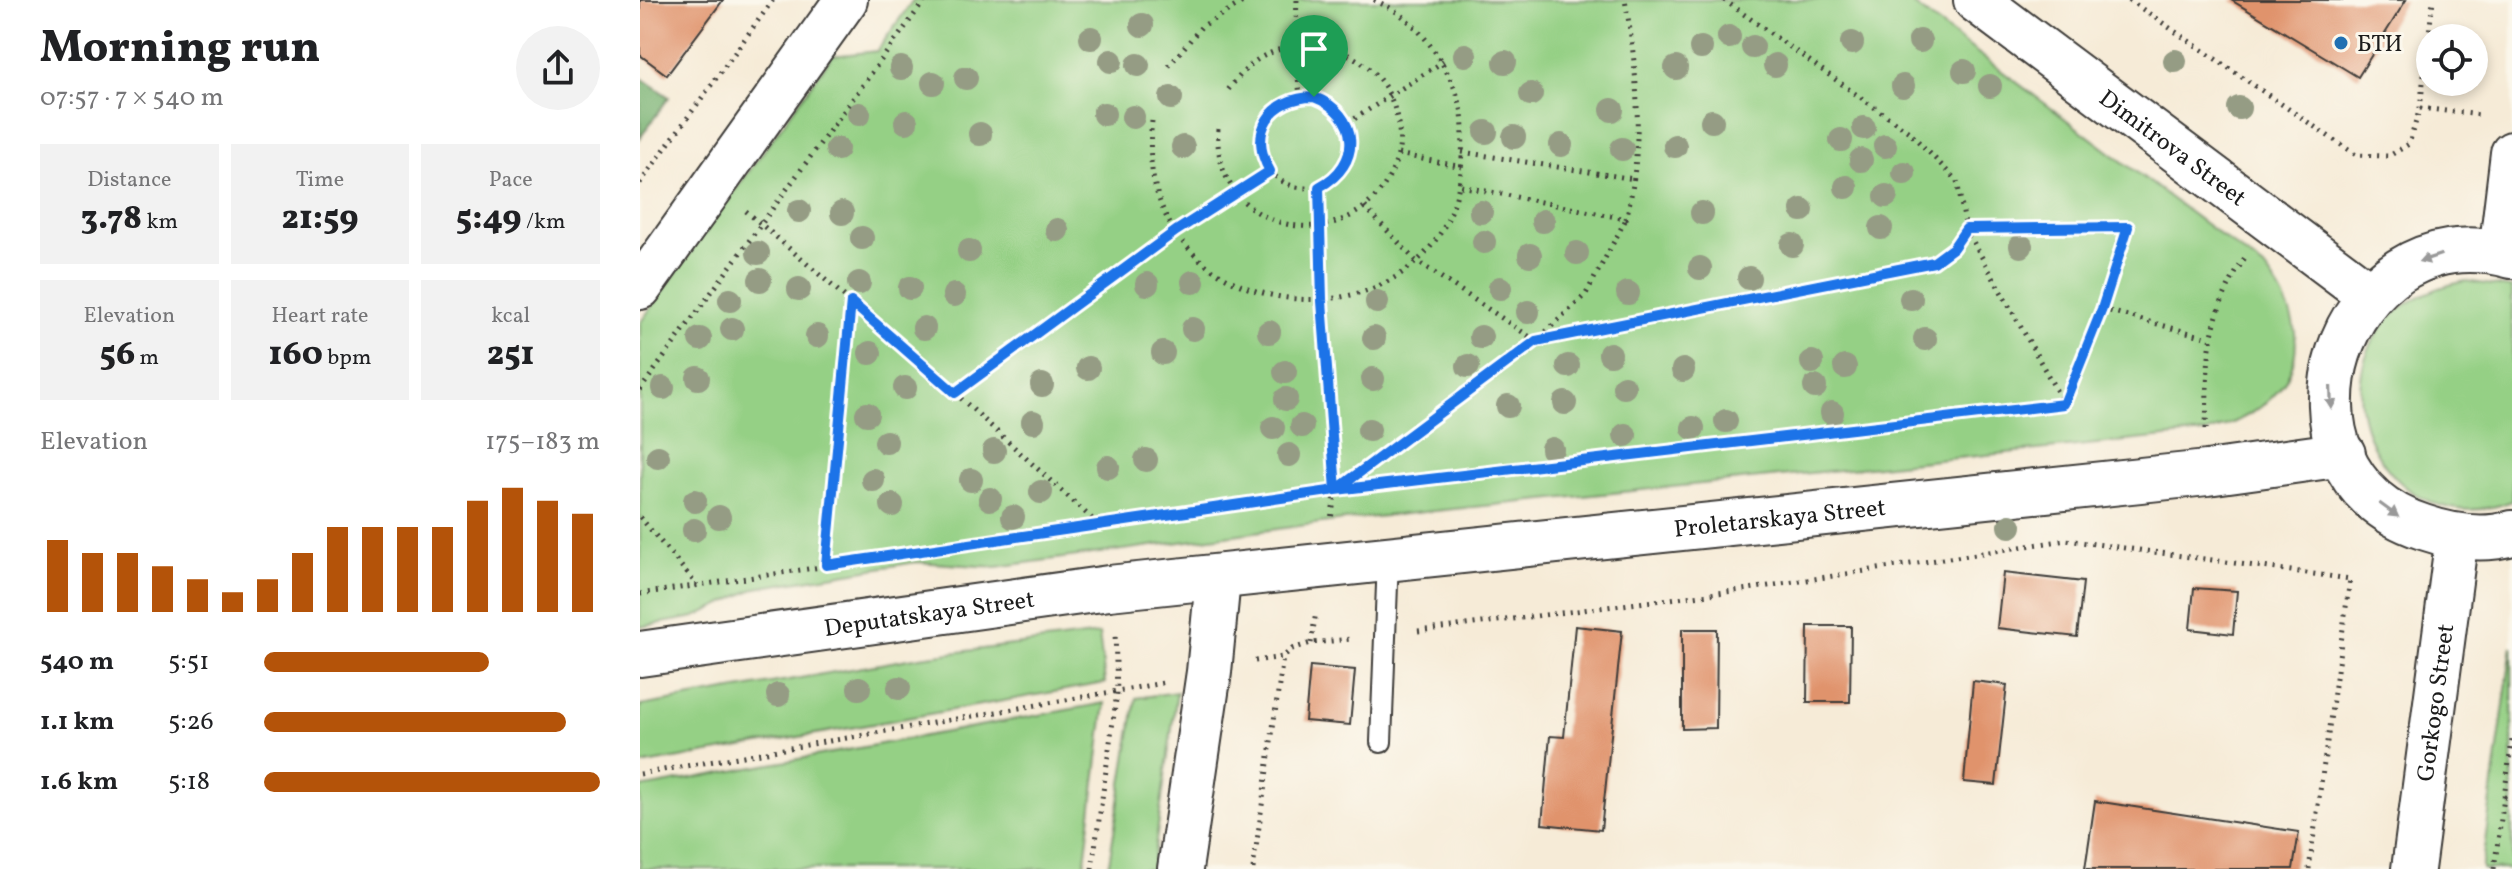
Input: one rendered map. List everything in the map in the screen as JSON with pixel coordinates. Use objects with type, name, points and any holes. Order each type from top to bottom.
[{"type":"main road","name":"Dimitrova Street","points":[[1976,0],[2370,295]]},
{"type":"main road","points":[[2506,254],[2475,250],[2446,253],[2392,275],[2352,317],[2331,370],[2333,426],[2343,454],[2359,481],[2388,510],[2409,523],[2457,536],[2476,538],[2512,533]]},
{"type":"main road","name":"Proletarskaya Street","points":[[1218,579],[1388,558],[2207,473],[2343,454]]},
{"type":"main road","points":[[1180,869],[1209,672],[1218,579]]},
{"type":"main road","name":"Deputatskaya Street","points":[[640,654],[1109,588],[1218,579]]},
{"type":"street","points":[[640,288],[846,0]]},
{"type":"street","points":[[2506,254],[2512,153]]},
{"type":"street","name":"Gorkogo Street","points":[[2413,869],[2457,536]]},
{"type":"lane","points":[[1381,742],[1388,558]]},
{"type":"path","points":[[640,183],[773,0]]},
{"type":"path","points":[[640,390],[925,0]]},
{"type":"path","points":[[1169,66],[1201,27],[1246,0]]},
{"type":"path","points":[[1297,0],[1295,45],[1300,97]]},
{"type":"path","points":[[1152,121],[1148,155],[1158,195],[1176,231],[1204,263],[1240,286],[1280,300],[1322,301],[1356,295],[1388,280],[1415,260],[1436,238],[1461,186],[1463,109],[1444,61],[1415,27],[1373,0]]},
{"type":"path","points":[[1336,490],[1536,341],[1586,294],[1626,219],[1634,179],[1637,117],[1634,50],[1625,0]]},
{"type":"path","points":[[1724,0],[1909,132],[1957,181],[1966,229],[2064,404]]},
{"type":"path","points":[[2129,0],[2356,155],[2389,156],[2409,144],[2420,108],[2433,0]]},
{"type":"path","points":[[1218,129],[1217,152],[1224,173],[1237,195],[1261,215],[1290,226],[1321,227],[1348,219],[1365,207],[1388,181],[1398,154],[1399,126],[1391,97],[1376,74],[1352,56],[1325,46],[1295,45],[1267,54],[1243,71],[1228,90]]},
{"type":"path","points":[[1348,123],[1444,61]]},
{"type":"path","points":[[1300,97],[1328,102],[1348,123],[1352,135],[1348,161],[1331,181],[1319,187],[1292,186],[1270,171],[1260,146],[1261,132],[1275,108],[1300,97]]},
{"type":"path","points":[[2420,108],[2481,115]]},
{"type":"path","points":[[1462,152],[1634,179]]},
{"type":"path","points":[[1398,154],[1462,167]]},
{"type":"path","points":[[955,393],[1176,231],[1237,195],[1270,171]]},
{"type":"path","points":[[1461,186],[1626,219]]},
{"type":"path","points":[[1311,643],[1336,490],[1322,301],[1319,187]]},
{"type":"path","points":[[740,206],[955,393],[1100,526]]},
{"type":"path","points":[[1365,207],[1415,260],[1536,341],[1934,262],[1953,248],[1966,229]]},
{"type":"path","points":[[1966,229],[2128,227],[2102,309],[2064,404]]},
{"type":"path","points":[[2205,433],[2209,338],[2231,278],[2248,251]]},
{"type":"path","points":[[826,565],[851,302]]},
{"type":"path","points":[[2102,309],[2209,338]]},
{"type":"path","points":[[640,594],[1336,490],[2064,404]]},
{"type":"path","points":[[640,517],[697,585]]},
{"type":"path","points":[[1250,661],[1283,657],[1292,649],[1311,643],[1749,589],[2066,540],[2350,579],[2309,869]]},
{"type":"path","points":[[1092,869],[1117,693],[1115,631]]},
{"type":"path","points":[[1253,869],[1283,657]]},
{"type":"path","points":[[640,774],[1117,693],[1177,680]]},
{"type":"path","points":[[2494,869],[2512,740]]},
{"type":"path","points":[[2504,797],[2512,798]]},
{"type":"green space","points":[[913,0],[1907,0],[2264,268],[2283,296],[2293,323],[2296,347],[2291,370],[2279,390],[2260,407],[2236,422],[2205,433],[1336,521],[996,567],[916,562],[756,588],[695,617],[640,627],[640,323],[832,56],[877,51]]},
{"type":"green space","points":[[640,77],[669,97],[640,138]]},
{"type":"green space","points":[[2466,281],[2512,288],[2512,501],[2461,509],[2418,496],[2385,466],[2365,426],[2361,381],[2374,339],[2408,303]]},
{"type":"green space","points":[[1099,634],[1105,683],[640,765],[640,706],[920,657]]},
{"type":"green space","points":[[2512,646],[2512,869],[2482,869],[2482,864]]},
{"type":"green space","points":[[1177,692],[1152,869],[1108,869],[1136,698]]},
{"type":"green space","points":[[1105,703],[1084,869],[640,869],[640,788]]},
{"type":"building","points":[[640,0],[723,0],[667,75],[640,55]]},
{"type":"building","name":"БТИ","points":[[2231,0],[2406,0],[2358,77]]},
{"type":"building","points":[[2003,573],[2083,582],[2077,637],[1997,628]]},
{"type":"building","points":[[2194,588],[2237,591],[2233,634],[2190,629]]},
{"type":"building","points":[[1575,626],[1622,631],[1601,830],[1542,824],[1550,736],[1564,737]]},
{"type":"building","points":[[1808,626],[1851,626],[1850,702],[1807,702]]},
{"type":"building","points":[[1682,629],[1717,629],[1716,728],[1682,729]]},
{"type":"building","points":[[1310,666],[1355,670],[1350,725],[1305,721]]},
{"type":"building","points":[[1973,681],[2007,685],[1996,785],[1964,782]]},
{"type":"building","points":[[2095,801],[2299,832],[2293,869],[2085,869]]},
{"type":"place","name":"БТИ","points":[[2341,43]]},
{"type":"route","points":[[1314,97],[1286,100],[1266,119],[1260,146],[1270,171],[1237,195],[1176,231],[955,393],[851,302],[826,565],[1336,490],[1536,341],[1934,262],[1953,248],[1966,229],[2128,227],[2102,309],[2064,404],[1336,490],[1322,301],[1319,187],[1331,181],[1348,161],[1352,135],[1340,112],[1328,102],[1314,97]]}]
